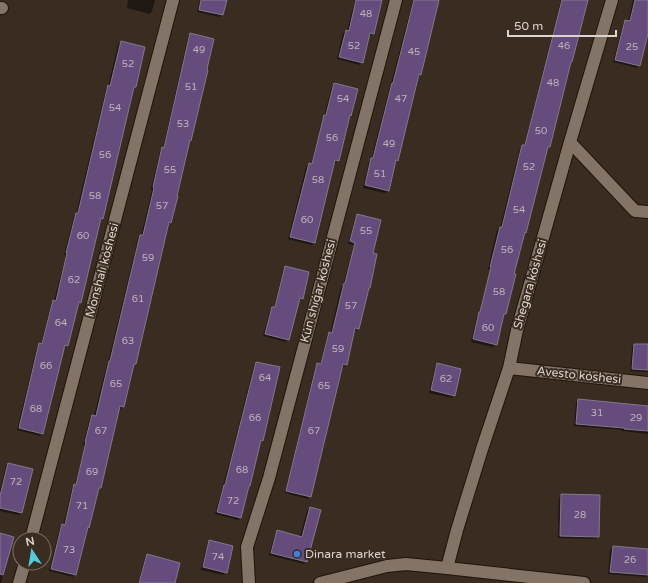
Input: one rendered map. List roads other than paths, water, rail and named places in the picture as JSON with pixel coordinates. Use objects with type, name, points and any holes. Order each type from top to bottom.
[{"type":"street","name":"Monshalı kóshesi","points":[[33,531],[173,0]]},
{"type":"street","name":"Kún shıǵar kóshesi","points":[[249,583],[247,547],[269,478],[396,0]]},
{"type":"street","name":"Shegara kóshesi","points":[[447,568],[482,448],[509,368],[517,330],[612,0]]},
{"type":"street","points":[[570,142],[635,211],[648,212]]},
{"type":"street","name":"Avesto kóshesi","points":[[509,368],[648,382]]},
{"type":"street","points":[[320,583],[342,580],[387,566],[406,564],[579,583]]},
{"type":"street","points":[[20,583],[23,571]]},
{"type":"place","name":"Dinara market","points":[[297,554]]}]
